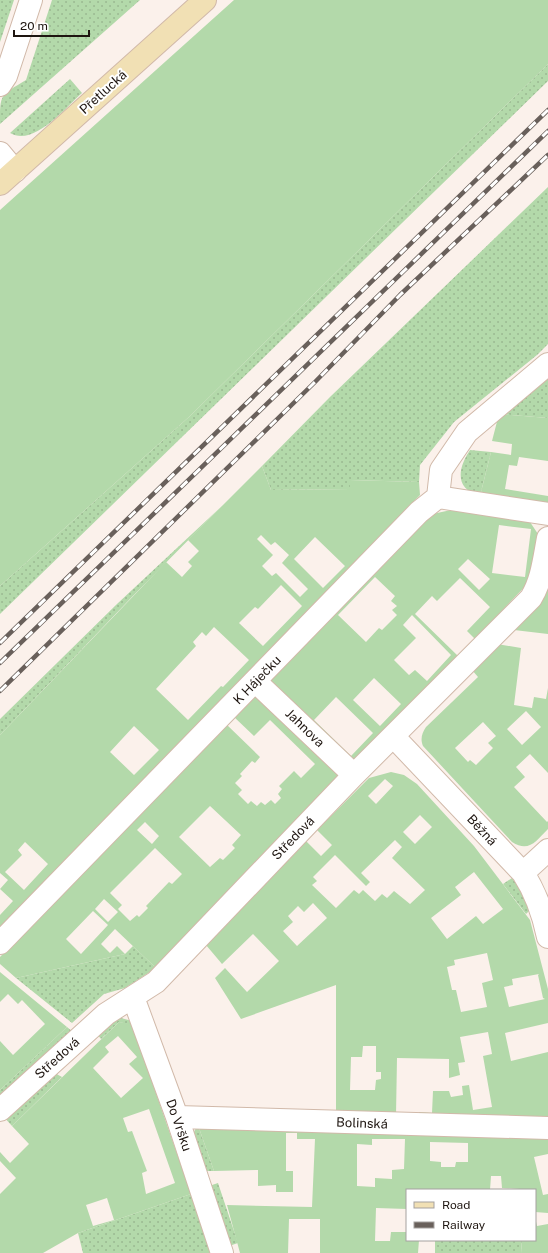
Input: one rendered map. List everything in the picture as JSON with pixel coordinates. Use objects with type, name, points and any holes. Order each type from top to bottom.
[{"type":"street","points":[[0,85],[6,76],[31,0]]},
{"type":"street","name":"Přetlucká","points":[[8,178],[205,0]]},
{"type":"street","points":[[0,153],[8,178]]},
{"type":"street","points":[[548,364],[467,432],[441,470],[438,497],[548,514]]},
{"type":"street","name":"K Háječku","points":[[0,943],[256,682],[419,512],[438,497]]},
{"type":"street","name":"Středová","points":[[0,1110],[106,1014],[156,982],[354,775],[531,598],[537,588],[541,576],[548,538]]},
{"type":"street","name":"Jahnova","points":[[256,682],[354,775]]},
{"type":"street","name":"Běžná","points":[[393,736],[523,873],[534,889],[547,931]]},
{"type":"street","points":[[523,873],[548,850]]},
{"type":"street","name":"Do Vršku","points":[[133,997],[177,1117],[222,1253]]},
{"type":"street","name":"Bolinská","points":[[177,1117],[548,1128]]},
{"type":"green space","points":[[0,0],[14,0],[0,42]]},
{"type":"green space","points":[[52,0],[140,0],[0,124],[0,106],[3,96],[26,80]]},
{"type":"green space","points":[[234,0],[548,0],[548,64],[190,416],[0,586],[0,210]]},
{"type":"green space","points":[[548,64],[548,81],[0,614],[0,586],[190,416]]},
{"type":"green space","points":[[70,79],[82,93],[58,116],[49,124],[29,135],[19,136],[10,133]]},
{"type":"green space","points":[[548,187],[548,344],[537,355],[454,422],[420,465],[419,482],[350,480],[350,489],[271,490],[262,466],[330,397]]},
{"type":"green space","points":[[548,374],[548,418],[499,414]]},
{"type":"green space","points":[[499,414],[548,418],[548,461],[519,457],[517,466],[509,465],[505,489],[548,496],[548,504],[480,496],[491,452],[511,455],[512,444],[492,441]]},
{"type":"green space","points":[[470,450],[491,452],[480,496],[472,493],[462,483],[461,471]]},
{"type":"green space","points":[[262,466],[271,490],[350,489],[350,480],[419,482],[420,495],[0,930],[0,915],[13,901],[0,889],[8,880],[0,873],[0,735],[166,562],[182,577],[192,566],[188,562],[199,551],[188,540]],"holes":[[[261,535],[271,545],[275,542],[289,555],[282,563],[308,589],[300,597],[276,573],[272,576],[262,566],[273,555],[257,539]],[[315,537],[345,566],[323,588],[294,559]],[[281,585],[302,606],[263,646],[239,623],[255,607],[258,609]],[[214,627],[249,660],[188,720],[156,689],[196,646],[193,642],[202,632],[206,636]],[[134,726],[159,750],[134,775],[110,752]],[[25,842],[48,864],[24,890],[5,872],[22,855],[18,850]]]},
{"type":"green space","points":[[223,505],[130,599],[0,735],[0,719],[117,604]]},
{"type":"green space","points":[[451,510],[530,522],[538,534],[532,579],[475,639],[467,631],[490,607],[460,578],[437,601],[432,596],[415,614],[458,656],[355,764],[269,680],[428,515]],"holes":[[[499,525],[531,529],[525,577],[492,573]],[[468,559],[490,579],[479,590],[458,569]],[[375,577],[395,596],[391,601],[397,606],[392,610],[397,615],[382,630],[379,628],[366,642],[338,615]],[[412,615],[451,655],[427,681],[415,670],[409,675],[394,660],[416,638],[403,625]],[[374,678],[401,704],[380,726],[353,700]],[[336,697],[373,733],[351,756],[314,720]]]},
{"type":"green space","points":[[548,583],[548,634],[514,630]]},
{"type":"green space","points":[[497,644],[521,648],[514,705],[532,708],[534,697],[546,699],[548,688],[548,773],[530,754],[516,767],[525,777],[514,787],[547,822],[548,821],[548,829],[536,841],[528,846],[518,845],[512,842],[423,746],[422,743],[423,732],[426,727],[478,677],[472,670]],"holes":[[[526,711],[541,727],[522,745],[507,729]],[[483,722],[496,736],[488,743],[493,748],[476,765],[470,760],[468,762],[455,748]]]},
{"type":"green space","points":[[255,694],[342,777],[156,968],[115,929],[101,944],[110,953],[117,946],[125,954],[16,978],[0,964],[0,957],[226,724],[260,757],[255,763],[252,761],[240,774],[242,776],[235,783],[242,790],[238,794],[248,804],[251,801],[257,806],[261,802],[265,805],[271,800],[275,804],[281,798],[278,794],[282,789],[279,786],[294,771],[301,778],[315,764],[270,720],[254,736],[233,716]],"holes":[[[210,806],[241,835],[232,845],[235,848],[223,860],[220,858],[210,867],[179,837]],[[145,822],[159,836],[152,844],[137,830]],[[155,848],[182,874],[172,884],[169,882],[146,906],[148,908],[139,917],[137,915],[130,921],[118,909],[122,905],[110,893]],[[104,899],[118,912],[108,922],[95,909]],[[93,911],[108,925],[81,954],[66,939]]]},
{"type":"green space","points":[[391,772],[404,775],[417,784],[474,846],[530,920],[548,989],[548,1023],[505,1033],[511,1061],[548,1052],[548,1118],[419,1115],[419,1112],[432,1113],[433,1091],[449,1091],[451,1097],[463,1095],[462,1086],[469,1085],[473,1110],[492,1107],[483,1056],[492,1054],[488,1032],[460,1037],[465,1062],[458,1063],[460,1075],[449,1078],[449,1059],[397,1058],[396,1115],[336,1113],[336,985],[241,1019],[215,978],[225,968],[247,992],[279,961],[253,934],[222,964],[206,945],[306,841],[321,856],[332,845],[317,830],[369,778]],"holes":[[[385,779],[393,786],[376,804],[368,796]],[[420,815],[432,827],[415,844],[403,832]],[[395,840],[402,847],[392,858],[425,890],[410,904],[394,891],[387,898],[382,894],[375,901],[363,890],[359,894],[354,890],[336,908],[312,885],[317,881],[313,877],[335,855],[366,886],[370,882],[361,873]],[[474,872],[503,909],[483,924],[476,916],[447,939],[431,918],[461,895],[455,887]],[[313,903],[327,918],[297,946],[283,931],[293,922],[288,916],[298,906],[304,912]],[[487,953],[493,980],[482,983],[487,1007],[461,1012],[456,990],[452,990],[447,967],[455,965],[454,960]],[[539,974],[543,998],[545,999],[509,1007],[504,987],[513,985],[512,979]],[[363,1046],[376,1046],[376,1072],[381,1072],[381,1079],[376,1080],[375,1090],[350,1090],[351,1057],[362,1057]]]},
{"type":"green space","points":[[512,878],[524,894],[531,909],[526,914],[503,884]]},
{"type":"green space","points":[[133,946],[156,968],[125,988],[104,994],[72,1023],[16,978],[125,954]]},
{"type":"green space","points":[[0,972],[67,1027],[0,1090],[0,1041],[13,1055],[45,1024],[22,1000],[18,1004],[8,994],[0,1002]]},
{"type":"green space","points":[[121,1018],[132,1021],[158,1090],[155,1091],[132,1025],[119,1022],[101,1039],[97,1034],[115,1019]]},
{"type":"green space","points":[[119,1022],[132,1024],[191,1194],[78,1233],[43,1253],[0,1253],[0,1194],[16,1178],[0,1161],[0,1152],[10,1163],[29,1144],[12,1126]],"holes":[[[118,1036],[137,1057],[129,1064],[143,1078],[121,1098],[93,1068],[109,1052],[105,1047]],[[149,1109],[175,1183],[146,1194],[142,1173],[147,1171],[132,1131],[128,1132],[123,1118]],[[107,1198],[114,1220],[93,1226],[86,1205]]]},
{"type":"green space","points":[[67,1027],[73,1032],[3,1096],[0,1094],[0,1090]]},
{"type":"green space","points":[[51,1071],[62,1077],[12,1126],[3,1116]]},
{"type":"green space","points":[[197,1126],[214,1171],[204,1171],[193,1134]]},
{"type":"green space","points":[[199,1128],[548,1137],[548,1154],[534,1157],[543,1195],[548,1194],[548,1213],[536,1212],[536,1189],[502,1188],[501,1176],[491,1176],[490,1189],[406,1189],[406,1209],[376,1208],[375,1241],[390,1241],[391,1232],[406,1232],[406,1241],[419,1241],[418,1253],[320,1253],[320,1219],[289,1219],[288,1253],[240,1253],[227,1205],[312,1207],[315,1139],[297,1139],[297,1133],[286,1133],[286,1171],[293,1171],[293,1192],[276,1192],[276,1185],[258,1186],[258,1170],[214,1171]],"holes":[[[372,1139],[405,1139],[404,1169],[392,1170],[392,1179],[375,1178],[375,1187],[357,1186],[357,1144],[372,1145]],[[430,1142],[468,1143],[468,1162],[456,1162],[455,1167],[441,1167],[441,1162],[430,1161]]]},
{"type":"green space","points":[[218,1183],[238,1243],[229,1246],[209,1186]]},
{"type":"green space","points":[[191,1194],[211,1253],[83,1253],[78,1233]]},
{"type":"green space","points":[[536,1222],[537,1226],[548,1224],[548,1253],[521,1253],[522,1241],[536,1241]]},
{"type":"green space","points":[[435,1241],[522,1241],[521,1253],[435,1253]]},
{"type":"railway","points":[[0,643],[548,110]]},
{"type":"railway","points":[[0,663],[548,131]]},
{"type":"railway","points":[[0,691],[315,382],[400,295],[548,155]]}]
